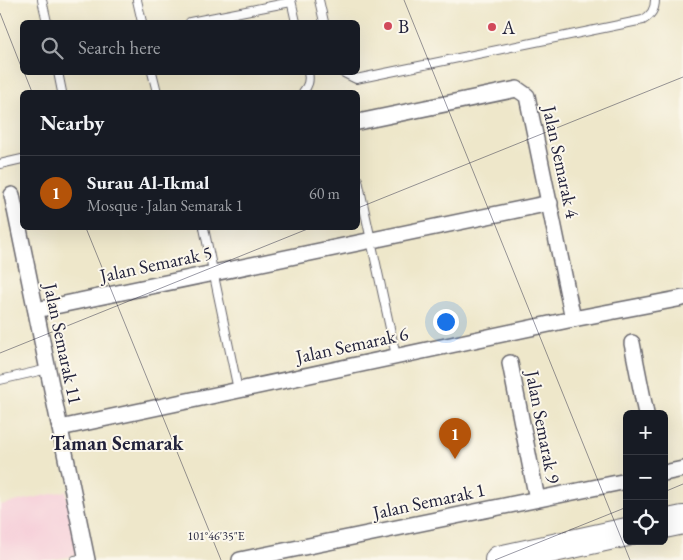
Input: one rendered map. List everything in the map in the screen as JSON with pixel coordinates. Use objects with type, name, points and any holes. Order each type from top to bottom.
[{"type":"highway","points":[[668,523],[683,520]]},
{"type":"highway","points":[[499,560],[623,533]]},
{"type":"street","name":"Jalan Semarak 4","points":[[360,122],[517,89],[527,96],[573,319]]},
{"type":"street","name":"Jalan Semarak 11","points":[[12,195],[60,428],[83,559]]},
{"type":"street","name":"Jalan Semarak 5","points":[[36,310],[550,203]]},
{"type":"street","name":"Jalan Semarak 6","points":[[60,428],[573,319],[683,298]]},
{"type":"street","points":[[632,343],[645,410]]},
{"type":"street","name":"Jalan Semarak 9","points":[[510,364],[537,499]]},
{"type":"street","points":[[668,472],[683,469]]},
{"type":"street","name":"Jalan Semarak 1","points":[[240,560],[623,481]]},
{"type":"lane","points":[[42,0],[47,20]]},
{"type":"lane","points":[[137,0],[142,20]]},
{"type":"lane","points":[[319,0],[324,20]]},
{"type":"lane","points":[[348,75],[356,79],[644,20],[651,15],[655,6],[655,0]]},
{"type":"lane","points":[[200,20],[291,1],[296,20]]},
{"type":"lane","points":[[59,75],[62,90]]},
{"type":"lane","points":[[153,75],[156,90]]},
{"type":"lane","points":[[304,90],[308,85],[308,75]]},
{"type":"lane","points":[[0,164],[20,159]]},
{"type":"lane","points":[[360,189],[396,356]]},
{"type":"lane","points":[[204,230],[238,390]]},
{"type":"lane","points":[[0,380],[48,369]]},
{"type":"shaded area","points":[[66,491],[80,555],[51,560],[0,560],[0,505]]},
{"type":"place","name":"B","points":[[388,26]]},
{"type":"place","name":"A","points":[[492,27]]},
{"type":"place","name":"Surau Al-Ikmal","points":[[455,459]]},
{"type":"district","name":"Taman Semarak","points":[[117,443]]}]
